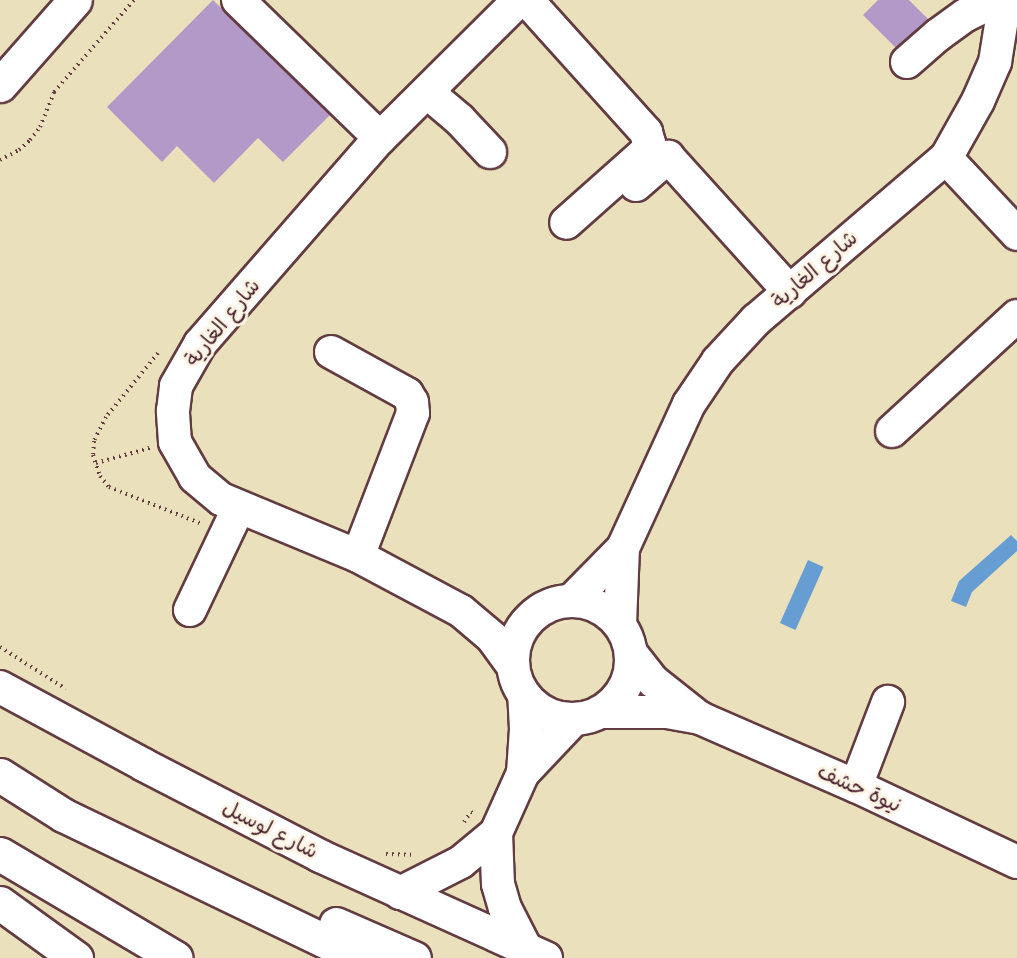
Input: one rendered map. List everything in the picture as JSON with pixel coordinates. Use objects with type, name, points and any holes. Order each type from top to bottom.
[{"type":"main road","points":[[0,85],[75,0]]},
{"type":"main road","points":[[0,776],[63,815],[360,958]]},
{"type":"main road","points":[[63,815],[144,840],[414,958]]},
{"type":"main road","points":[[0,854],[176,958]]},
{"type":"main road","points":[[0,903],[76,958]]},
{"type":"street","points":[[238,0],[380,138]]},
{"type":"street","name":"شارع الغارية","points":[[175,442],[176,386],[200,344],[380,138],[519,0]]},
{"type":"street","points":[[527,0],[646,132],[649,143],[647,151],[573,228],[668,157],[790,292]]},
{"type":"street","points":[[907,62],[947,28],[966,15],[997,0]]},
{"type":"street","name":"شارع الغارية","points":[[571,601],[623,548],[690,404],[718,360],[756,320],[946,158],[978,101],[995,62],[1005,0]]},
{"type":"street","points":[[427,92],[460,120],[490,152]]},
{"type":"street","points":[[946,158],[1017,234]]},
{"type":"street","points":[[892,431],[1017,316]]},
{"type":"street","points":[[331,352],[407,394],[412,402],[413,412],[358,556]]},
{"type":"street","points":[[175,442],[195,477],[221,499],[358,556],[461,611],[493,638],[513,666],[524,695],[526,729],[523,773],[499,827],[498,884],[505,908],[536,954]]},
{"type":"street","points":[[190,610],[239,507]]},
{"type":"street","name":"شارع الغارية","points":[[623,548],[625,639]]},
{"type":"street","points":[[513,666],[514,647],[520,631],[531,616],[543,608],[571,601],[593,604],[612,616],[625,639],[627,680],[621,693],[587,715],[523,773]]},
{"type":"street","points":[[461,611],[531,616]]},
{"type":"street","name":"نيوة حشف","points":[[625,639],[653,681],[700,718]]},
{"type":"street","name":"شارع لوسيل","points":[[0,687],[154,771],[320,856],[536,954]]},
{"type":"street","points":[[524,695],[538,708],[555,716],[587,715]]},
{"type":"street","points":[[856,786],[888,702]]},
{"type":"street","name":"نيوة حشف","points":[[587,715],[667,712],[700,718],[856,786],[1017,862]]},
{"type":"street","points":[[400,893],[461,862],[499,827]]},
{"type":"path","points":[[0,160],[19,150],[30,140],[40,127],[54,92],[134,0]]},
{"type":"path","points":[[158,352],[99,428],[94,441],[96,463],[100,476],[117,492],[203,525]]},
{"type":"path","points":[[96,463],[175,442]]},
{"type":"path","points":[[0,647],[70,692]]},
{"type":"path","points":[[460,828],[471,812],[499,827]]},
{"type":"path","points":[[376,852],[399,856],[419,854]]},
{"type":"water","points":[[1011,535],[1017,541],[1017,551],[972,592],[966,607],[951,601],[959,581]]},
{"type":"water","points":[[808,560],[824,567],[795,630],[780,623]]},
{"type":"building","points":[[213,0],[330,115],[283,162],[258,138],[214,183],[177,146],[162,162],[107,107]]},
{"type":"building","points":[[878,0],[909,0],[929,20],[896,48],[863,15]]}]
